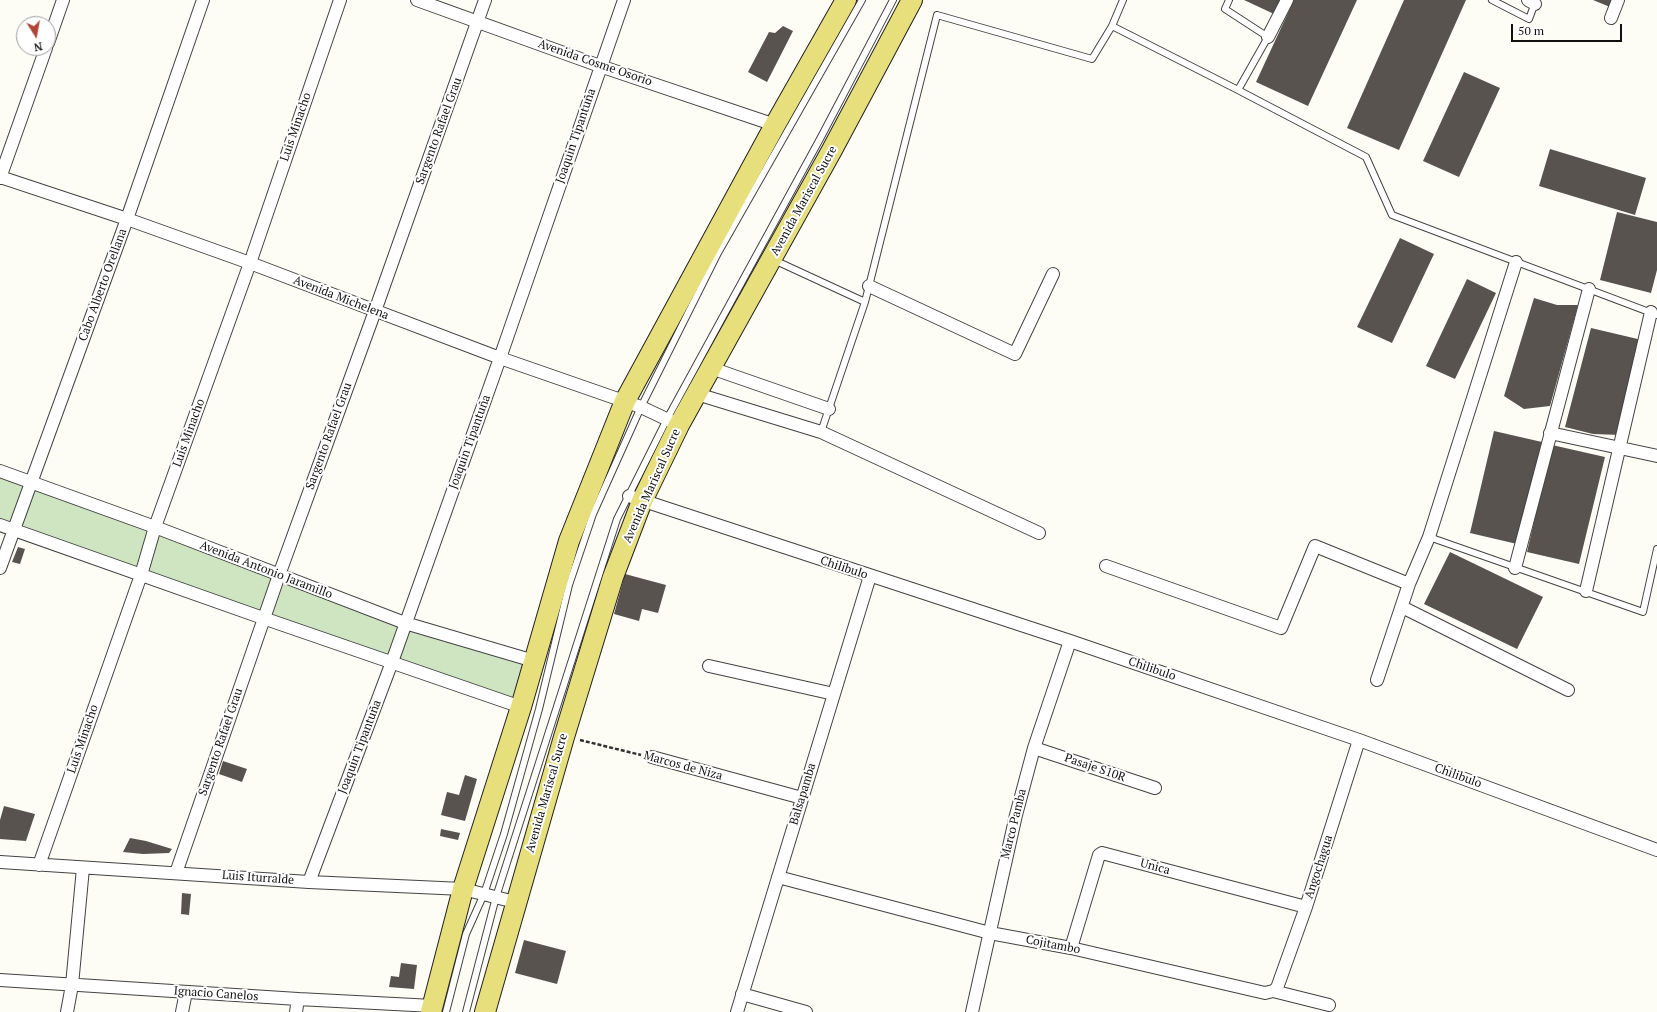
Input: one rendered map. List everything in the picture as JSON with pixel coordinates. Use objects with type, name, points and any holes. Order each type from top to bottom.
[{"type":"main road","points":[[437,1010],[463,889],[521,706],[569,541],[633,404],[775,125],[846,0]]},
{"type":"main road","name":"Avenida Mariscal Sucre","points":[[485,1012],[506,900],[564,737],[636,498],[673,422],[696,394],[711,368],[772,259],[912,0]]},
{"type":"street","points":[[56,20],[63,0]]},
{"type":"street","name":"Cabo Alberto Orellana","points":[[0,568],[127,219],[203,0]]},
{"type":"street","name":"Luis Minacho","points":[[39,865],[141,575],[155,527],[250,263],[340,0]]},
{"type":"street","name":"Avenida Cosme Osorio","points":[[417,0],[600,66],[775,125]]},
{"type":"street","name":"Sargento Rafael Grau","points":[[176,873],[278,575],[485,0]]},
{"type":"street","name":"Joaquin Tipantuña","points":[[309,882],[406,623],[624,0]]},
{"type":"street","points":[[1268,37],[1287,0]]},
{"type":"street","points":[[1610,18],[1618,0]]},
{"type":"street","points":[[0,177],[43,56]]},
{"type":"street","name":"Avenida Michelena","points":[[0,177],[127,219],[250,263],[500,358],[633,404],[673,422]]},
{"type":"street","points":[[1377,680],[1409,584],[1428,537],[1516,262]]},
{"type":"street","points":[[869,286],[1015,354],[1053,274]]},
{"type":"street","points":[[1515,568],[1589,289]]},
{"type":"street","points":[[1586,591],[1654,314]]},
{"type":"street","points":[[711,368],[829,409]]},
{"type":"street","points":[[696,394],[821,432],[1039,533]]},
{"type":"street","points":[[1550,433],[1657,456]]},
{"type":"street","name":"Avenida Antonio Jaramillo","points":[[0,470],[155,527],[406,623],[534,661]]},
{"type":"street","name":"Chilibulo","points":[[636,498],[1070,641],[1359,740],[1657,850]]},
{"type":"street","points":[[0,525],[263,618],[521,706]]},
{"type":"street","points":[[1106,566],[1281,628],[1316,546],[1409,584]]},
{"type":"street","name":"Balsapamba","points":[[737,1012],[870,576]]},
{"type":"street","points":[[1402,607],[1568,690]]},
{"type":"street","name":"Marco Pamba","points":[[972,1012],[1016,814],[1034,748],[1070,641]]},
{"type":"street","points":[[709,666],[834,694]]},
{"type":"street","name":"Angochagua","points":[[1273,991],[1277,988],[1306,907],[1359,740]]},
{"type":"street","name":"Pasaje S10R","points":[[1034,748],[1155,788]]},
{"type":"street","name":"Marcos de Niza","points":[[652,757],[802,798]]},
{"type":"street","name":"Unica","points":[[1071,948],[1099,855],[1102,853],[1306,907]]},
{"type":"street","name":"Luis Iturralde","points":[[0,862],[309,882],[463,889],[506,900]]},
{"type":"street","points":[[66,1012],[72,985],[83,868]]},
{"type":"street","name":"Cojitambo","points":[[778,877],[990,933],[1071,948],[1265,993],[1273,991],[1329,1005]]},
{"type":"street","name":"Ignacio Canelos","points":[[0,980],[298,999],[437,1010]]},
{"type":"street","points":[[182,1012],[186,992]]},
{"type":"street","points":[[742,994],[806,1012]]},
{"type":"street","points":[[296,1012],[298,999]]},
{"type":"lane","points":[[437,1010],[466,934],[484,894],[504,834],[537,716],[569,585],[633,404],[862,0]]},
{"type":"lane","points":[[673,422],[893,0]]},
{"type":"lane","points":[[821,432],[865,302],[936,15],[1092,58],[1112,26],[1123,0]]},
{"type":"lane","points":[[1229,0],[1225,9],[1268,37],[1238,90]]},
{"type":"lane","points":[[1492,0],[1529,19],[1533,1]]},
{"type":"lane","points":[[1112,26],[1366,157],[1392,215],[1654,314]]},
{"type":"lane","points":[[772,259],[865,302]]},
{"type":"lane","points":[[466,1012],[506,900],[617,519],[636,498]]},
{"type":"lane","points":[[1428,537],[1643,612],[1657,549]]},
{"type":"path","name":"Marcos de Niza","points":[[564,737],[652,757]]},
{"type":"green space","points":[[0,471],[279,575],[534,661],[521,707],[0,525]]},
{"type":"building","points":[[1244,0],[1281,0],[1274,14]]},
{"type":"building","points":[[1294,0],[1357,0],[1308,106],[1256,82]]},
{"type":"building","points":[[1404,0],[1466,0],[1399,150],[1347,128]]},
{"type":"building","points":[[1593,0],[1613,0],[1610,7]]},
{"type":"building","points":[[783,26],[793,31],[767,82],[748,72],[769,32],[775,33]]},
{"type":"building","points":[[1464,72],[1500,88],[1459,177],[1423,161]]},
{"type":"building","points":[[1550,149],[1646,178],[1635,215],[1539,186]]},
{"type":"building","points":[[1617,212],[1657,222],[1657,270],[1651,293],[1600,280]]},
{"type":"building","points":[[1400,238],[1434,254],[1392,343],[1357,327]]},
{"type":"building","points":[[1467,279],[1496,293],[1455,379],[1426,366]]},
{"type":"building","points":[[1534,298],[1557,305],[1578,305],[1550,406],[1524,409],[1504,396]]},
{"type":"building","points":[[1591,328],[1642,340],[1620,435],[1593,434],[1565,427]]},
{"type":"building","points":[[1494,431],[1542,442],[1517,544],[1470,533]]},
{"type":"building","points":[[1552,445],[1605,457],[1579,564],[1527,552]]},
{"type":"building","points":[[18,547],[25,549],[20,564],[12,562]]},
{"type":"building","points":[[1450,552],[1543,597],[1517,649],[1424,604]]},
{"type":"building","points":[[625,574],[666,585],[658,613],[642,609],[639,621],[614,614]]},
{"type":"building","points":[[223,761],[247,769],[242,782],[219,774]]},
{"type":"building","points":[[465,775],[477,779],[465,821],[441,815],[447,792],[459,795]]},
{"type":"building","points":[[4,806],[35,814],[26,841],[0,839],[0,820]]},
{"type":"building","points":[[441,829],[460,833],[458,840],[440,836]]},
{"type":"building","points":[[130,838],[172,849],[169,853],[143,854],[123,852]]},
{"type":"building","points":[[182,893],[191,894],[189,915],[181,914]]},
{"type":"building","points":[[524,940],[566,951],[557,984],[515,973]]},
{"type":"building","points":[[401,963],[417,965],[414,989],[389,987],[391,976],[399,977]]}]
